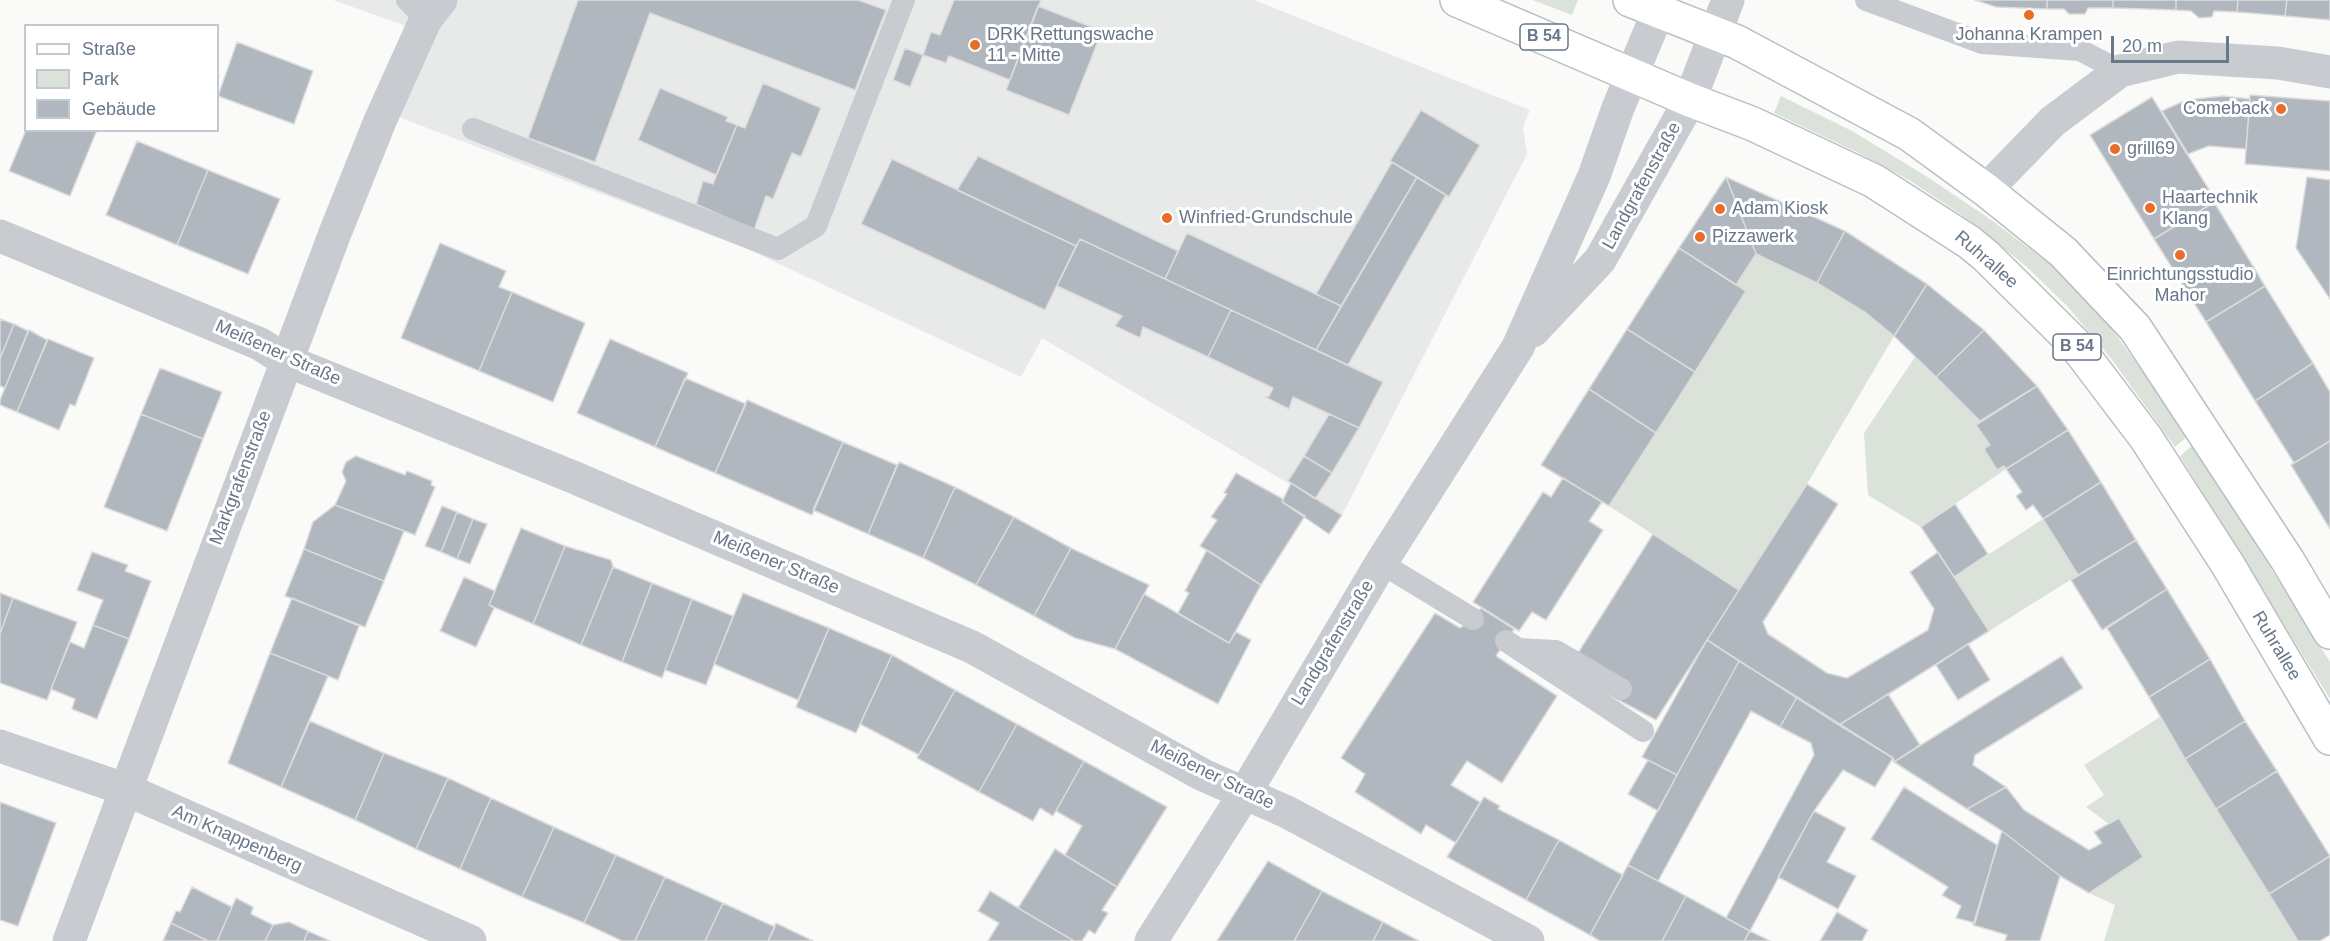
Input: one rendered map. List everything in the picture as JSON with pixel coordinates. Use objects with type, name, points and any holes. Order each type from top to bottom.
[{"type":"main road","name":"Ruhrallee","points":[[1457,0],[1690,100],[1753,124],[1874,181],[1969,242],[2066,335],[2146,438],[2228,565],[2330,738]]},
{"type":"main road","points":[[1651,4],[1799,74],[1909,134],[1986,190],[2063,252],[2135,328],[2288,561],[2330,632]]},
{"type":"street","name":"Landgrafenstraße","points":[[1518,347],[1600,260],[1690,100],[1728,0]]},
{"type":"street","name":"Landgrafenstraße","points":[[1151,941],[1245,793],[1381,563],[1518,347],[1594,176],[1631,74],[1651,4]]},
{"type":"street","name":"Markgrafenstraße","points":[[69,941],[285,360],[425,5]]},
{"type":"street","points":[[1986,190],[2053,121],[2120,71],[2178,57],[2278,63],[2330,72]]},
{"type":"street","name":"Meißener Straße","points":[[0,236],[260,344],[285,360],[573,477],[972,647],[1203,775],[1287,812],[1528,941]]},
{"type":"street","name":"Am Knappenberg","points":[[0,746],[127,790],[470,941]]},
{"type":"lane","points":[[473,129],[778,249],[816,226],[904,0]]},
{"type":"lane","points":[[1866,0],[1982,43],[2080,50],[2120,71]]},
{"type":"lane","points":[[1381,563],[1473,619]]},
{"type":"lane","points":[[1621,688],[1556,651],[1511,645],[1643,731]]},
{"type":"shaded area","name":"Winfried-Grundschule","points":[[333,0],[1254,0],[1530,110],[1523,127],[1527,154],[1342,515],[1042,338],[1021,377],[747,249],[377,109],[412,28]]},
{"type":"green space","points":[[1533,0],[1578,0],[1572,15]]},
{"type":"green space","points":[[1781,96],[1852,131],[1926,176],[1990,219],[2050,264],[2109,325],[2188,436],[2175,447],[2113,361],[2068,307],[2027,267],[1966,218],[1909,180],[1859,153],[1774,113]]},
{"type":"green space","points":[[1756,254],[1817,283],[1866,313],[1894,336],[1807,484],[1739,590],[1609,506],[1746,292],[1736,285]]},
{"type":"green space","points":[[1915,357],[1980,421],[1976,425],[1990,445],[1984,449],[1997,470],[2004,466],[2006,469],[1921,527],[1868,495],[1864,433]]},
{"type":"green space","points":[[2193,445],[2330,662],[2330,699],[2180,456]]},
{"type":"green space","points":[[2043,519],[2078,575],[1989,631],[1954,577]]},
{"type":"green space","points":[[2160,717],[2298,941],[2104,941],[2115,905],[2089,893],[2143,857],[2119,818],[2109,824],[2086,807],[2104,795],[2084,765]]},
{"type":"building","points":[[578,0],[858,0],[886,10],[855,90],[650,13],[595,162],[528,138]]},
{"type":"building","name":"DRK Rettungswache 11 - Mitte","points":[[954,0],[1041,0],[1010,80],[949,56],[946,63],[923,55],[931,32],[940,35]]},
{"type":"building","points":[[1975,0],[2047,0],[2047,9],[1996,7]]},
{"type":"building","points":[[2047,0],[2113,0],[2113,8],[2088,8],[2085,14],[2069,14],[2064,9],[2047,9]]},
{"type":"building","points":[[2113,0],[2176,0],[2176,10],[2113,8]]},
{"type":"building","points":[[2176,0],[2238,0],[2237,12],[2214,11],[2212,17],[2199,18],[2191,11],[2176,10]]},
{"type":"building","points":[[2238,0],[2287,0],[2285,16],[2237,12]]},
{"type":"building","points":[[2287,0],[2330,0],[2330,20],[2285,16]]},
{"type":"building","points":[[1038,6],[1102,31],[1069,115],[1006,90]]},
{"type":"building","points":[[237,42],[313,71],[294,124],[219,96]]},
{"type":"building","points":[[905,48],[923,55],[910,87],[893,80]]},
{"type":"building","points":[[763,83],[821,108],[801,157],[792,153],[773,199],[766,196],[754,230],[696,204],[703,181],[713,184],[737,125],[745,128]]},
{"type":"building","points":[[660,88],[728,117],[726,121],[737,125],[716,175],[638,140]]},
{"type":"building","points":[[2250,95],[2330,101],[2330,171],[2245,164]]},
{"type":"building","points":[[2223,96],[2250,99],[2246,149],[2209,146],[2188,154],[2162,111],[2186,100]]},
{"type":"building","points":[[2152,97],[2216,201],[2154,239],[2090,135]]},
{"type":"building","points":[[1421,110],[1480,145],[1449,197],[1390,161]]},
{"type":"building","points":[[25,132],[96,132],[70,196],[9,171]]},
{"type":"building","points":[[137,141],[208,170],[177,245],[106,215]]},
{"type":"building","points":[[978,156],[1178,251],[1165,279],[1080,239],[1076,246],[957,190]]},
{"type":"building","points":[[892,159],[1076,246],[1045,310],[861,224]]},
{"type":"building","points":[[1392,162],[1417,177],[1341,306],[1316,294]]},
{"type":"building","points":[[208,170],[280,199],[248,274],[177,245]]},
{"type":"building","points":[[1417,177],[1446,195],[1348,365],[1316,350]]},
{"type":"building","points":[[1726,177],[1845,231],[1817,283],[1756,254]]},
{"type":"building","points":[[1726,177],[1756,254],[1736,285],[1679,248]]},
{"type":"building","points":[[2307,177],[2330,180],[2330,299],[2296,248]]},
{"type":"building","points":[[2214,202],[2265,286],[2206,322],[2154,239]]},
{"type":"building","points":[[1845,231],[1927,284],[1894,336],[1866,313],[1817,283]]},
{"type":"building","points":[[1187,233],[1341,306],[1316,350],[1165,279]]},
{"type":"building","points":[[1080,239],[1231,310],[1208,357],[1143,327],[1140,338],[1115,326],[1122,316],[1057,286]]},
{"type":"building","points":[[440,243],[506,271],[499,287],[512,292],[479,371],[401,338]]},
{"type":"building","points":[[1679,248],[1746,291],[1695,372],[1627,329]]},
{"type":"building","points":[[1927,284],[1984,330],[1936,377],[1894,336]]},
{"type":"building","points":[[2265,286],[2313,363],[2255,401],[2206,322]]},
{"type":"building","points":[[512,292],[585,323],[553,402],[479,371]]},
{"type":"building","points":[[1231,310],[1383,382],[1359,428],[1293,397],[1289,409],[1265,397],[1269,396],[1273,388],[1208,357]]},
{"type":"building","points":[[0,319],[14,324],[0,359]]},
{"type":"building","points":[[14,324],[28,331],[5,388],[0,386],[0,359]]},
{"type":"building","points":[[1627,329],[1695,372],[1656,433],[1589,389]]},
{"type":"building","points":[[29,330],[47,340],[17,412],[0,405],[0,400]]},
{"type":"building","points":[[1984,330],[2037,386],[1980,421],[1936,377]]},
{"type":"building","points":[[48,339],[94,358],[75,406],[70,404],[59,430],[17,412]]},
{"type":"building","points":[[610,339],[688,373],[655,447],[577,413]]},
{"type":"building","points":[[2313,363],[2330,392],[2330,441],[2294,463],[2255,401]]},
{"type":"building","points":[[160,368],[222,392],[203,439],[141,414]]},
{"type":"building","points":[[685,378],[746,404],[715,473],[655,447]]},
{"type":"building","points":[[2037,386],[2068,430],[2006,469],[2004,466],[1997,470],[1984,449],[1990,445],[1976,425]]},
{"type":"building","points":[[1589,389],[1656,433],[1609,506],[1541,465]]},
{"type":"building","points":[[747,400],[843,442],[812,515],[715,473]]},
{"type":"building","points":[[141,414],[203,439],[167,531],[104,507]]},
{"type":"building","points":[[1329,414],[1359,428],[1332,473],[1304,456]]},
{"type":"building","points":[[2068,430],[2101,482],[2043,519],[2033,505],[2026,510],[2016,496],[2022,492],[2006,469]]},
{"type":"building","points":[[2330,441],[2330,529],[2291,465]]},
{"type":"building","points":[[843,442],[897,465],[868,534],[813,510]]},
{"type":"building","points":[[356,456],[405,475],[407,471],[432,481],[431,485],[435,487],[415,535],[335,505],[346,481],[342,472],[346,462]]},
{"type":"building","points":[[1304,456],[1332,473],[1315,499],[1288,481]]},
{"type":"building","points":[[899,462],[955,487],[923,558],[868,534]]},
{"type":"building","points":[[1236,473],[1283,499],[1282,502],[1305,516],[1261,585],[1200,546],[1217,520],[1211,517],[1227,494],[1224,493]]},
{"type":"building","points":[[1563,478],[1602,502],[1589,521],[1603,530],[1546,620],[1532,612],[1519,631],[1473,602],[1543,492],[1551,497]]},
{"type":"building","points":[[2101,482],[2136,540],[2078,575],[2043,519]]},
{"type":"building","points":[[1291,483],[1342,515],[1329,534],[1282,502]]},
{"type":"building","points":[[1807,484],[1838,504],[1763,622],[1768,634],[1827,673],[1847,678],[1928,630],[1934,609],[1910,572],[1938,552],[1989,631],[1839,725],[1707,640]]},
{"type":"building","points":[[955,487],[1014,517],[976,585],[923,558]]},
{"type":"building","points":[[1955,504],[1988,554],[1954,577],[1921,527]]},
{"type":"building","points":[[335,505],[404,531],[384,581],[304,549],[313,522]]},
{"type":"building","points":[[442,506],[457,512],[441,552],[425,546]]},
{"type":"building","points":[[457,512],[473,519],[457,559],[441,552]]},
{"type":"building","points":[[1014,517],[1071,548],[1034,616],[976,585]]},
{"type":"building","points":[[473,519],[487,524],[470,564],[457,559]]},
{"type":"building","points":[[521,528],[565,546],[533,624],[489,605]]},
{"type":"building","points":[[1653,534],[1739,590],[1656,720],[1566,672]]},
{"type":"building","points":[[2136,540],[2167,589],[2102,630],[2071,580]]},
{"type":"building","points":[[565,546],[611,560],[613,567],[581,645],[533,624]]},
{"type":"building","points":[[1071,548],[1149,585],[1115,649],[1075,638],[1034,616]]},
{"type":"building","points":[[304,549],[384,581],[365,627],[285,596]]},
{"type":"building","points":[[1207,550],[1261,585],[1229,643],[1178,613],[1189,593],[1185,591]]},
{"type":"building","points":[[92,552],[128,565],[125,571],[151,581],[129,639],[93,625],[103,600],[77,590]]},
{"type":"building","points":[[613,567],[652,583],[622,662],[581,645]]},
{"type":"building","points":[[464,577],[495,591],[489,605],[494,608],[476,647],[440,631]]},
{"type":"building","points":[[652,583],[692,599],[662,678],[622,662]]},
{"type":"building","points":[[2167,589],[2210,659],[2149,697],[2107,628]]},
{"type":"building","points":[[0,593],[13,598],[0,634]]},
{"type":"building","points":[[743,593],[829,628],[798,700],[714,664]]},
{"type":"building","points":[[1144,594],[1229,643],[1236,632],[1251,640],[1218,704],[1115,649]]},
{"type":"building","points":[[13,598],[77,622],[47,700],[0,683],[0,634]]},
{"type":"building","points":[[292,598],[359,626],[338,680],[270,653]]},
{"type":"building","points":[[692,599],[733,616],[706,685],[665,670]]},
{"type":"building","points":[[1481,608],[1514,629],[1496,656],[1557,696],[1502,783],[1467,761],[1451,785],[1480,802],[1456,843],[1426,825],[1421,834],[1355,792],[1365,774],[1341,758],[1435,613],[1460,628],[1473,619]]},
{"type":"building","points":[[93,625],[129,639],[97,719],[72,709],[75,699],[51,689],[70,642],[84,648]]},
{"type":"building","points":[[829,628],[892,655],[856,733],[796,707]]},
{"type":"building","points":[[1707,640],[1739,661],[1677,775],[1642,757]]},
{"type":"building","points":[[1968,644],[1990,680],[1958,700],[1936,665]]},
{"type":"building","points":[[270,653],[328,676],[281,787],[228,763]]},
{"type":"building","points":[[892,655],[955,690],[919,755],[860,724]]},
{"type":"building","points":[[2062,656],[2083,688],[1975,755],[1973,765],[2006,787],[1967,809],[1894,762]]},
{"type":"building","points":[[2210,659],[2245,721],[2185,759],[2149,697]]},
{"type":"building","points":[[1739,661],[1797,697],[1780,727],[1751,711],[1658,881],[1628,865]]},
{"type":"building","points":[[955,690],[1017,724],[979,792],[917,758]]},
{"type":"building","points":[[1888,694],[1920,745],[1894,762],[1893,758],[1839,725]]},
{"type":"building","points":[[1797,697],[1893,758],[1875,787],[1843,770],[1814,811],[1750,931],[1726,918],[1814,755],[1811,743],[1780,727]]},
{"type":"building","points":[[310,721],[384,753],[355,820],[281,787]]},
{"type":"building","points":[[2245,721],[2277,771],[2216,809],[2185,759]]},
{"type":"building","points":[[1017,724],[1084,761],[1053,816],[1040,808],[1033,821],[979,792]]},
{"type":"building","points":[[384,753],[448,778],[416,849],[355,820]]},
{"type":"building","points":[[1648,760],[1677,775],[1658,811],[1628,794]]},
{"type":"building","points":[[1084,761],[1167,807],[1117,887],[1065,855],[1082,826],[1056,811]]},
{"type":"building","points":[[2277,771],[2330,856],[2269,894],[2216,809]]},
{"type":"building","points":[[448,778],[491,798],[460,869],[416,849]]},
{"type":"building","points":[[1904,787],[1997,845],[1975,923],[1956,918],[1961,906],[1942,895],[1948,887],[1871,839]]},
{"type":"building","points":[[2006,787],[2024,810],[2089,850],[2102,843],[2094,832],[2119,818],[2143,857],[2089,893],[2060,876],[2002,831],[1967,809]]},
{"type":"building","points":[[1484,797],[1500,806],[1498,809],[1559,840],[1526,900],[1447,857]]},
{"type":"building","points":[[491,798],[554,827],[522,897],[460,869]]},
{"type":"building","points":[[0,802],[56,823],[18,926],[0,920]]},
{"type":"building","points":[[1814,811],[1846,828],[1827,862],[1856,876],[1838,909],[1778,877]]},
{"type":"building","points":[[554,827],[616,855],[584,923],[522,897]]},
{"type":"building","points":[[2002,831],[2060,876],[2040,941],[2005,941],[2007,935],[1973,925]]},
{"type":"building","points":[[1559,840],[1623,875],[1590,935],[1526,900]]},
{"type":"building","points":[[1055,849],[1117,887],[1102,910],[1108,913],[1095,934],[1089,930],[1082,941],[1074,941],[1018,908]]},
{"type":"building","points":[[616,855],[665,877],[635,941],[622,941],[584,923]]},
{"type":"building","points":[[2330,856],[2330,935],[2320,941],[2298,941],[2269,894]]},
{"type":"building","points":[[1268,861],[1322,891],[1294,941],[1217,941]]},
{"type":"building","points":[[1628,865],[1686,896],[1662,941],[1600,941],[1590,935]]},
{"type":"building","points":[[665,877],[723,903],[705,941],[635,941]]},
{"type":"building","points":[[192,887],[232,907],[217,941],[208,941],[171,923],[176,911],[180,912]]},
{"type":"building","points":[[990,891],[1074,941],[988,941],[999,923],[978,911]]},
{"type":"building","points":[[1322,891],[1383,922],[1373,941],[1294,941]]},
{"type":"building","points":[[1686,896],[1750,931],[1744,941],[1662,941]]},
{"type":"building","points":[[236,898],[253,907],[251,914],[273,925],[265,941],[217,941]]},
{"type":"building","points":[[723,903],[775,927],[768,941],[705,941]]},
{"type":"building","points":[[1837,912],[1868,930],[1862,941],[1820,941]]},
{"type":"building","points":[[289,922],[308,931],[304,941],[265,941],[273,925]]},
{"type":"building","points":[[1383,922],[1400,931],[1419,941],[1373,941]]},
{"type":"building","points":[[171,923],[208,941],[163,941]]},
{"type":"building","points":[[776,923],[813,941],[768,941]]},
{"type":"building","points":[[308,931],[330,941],[304,941]]},
{"type":"building","points":[[1750,931],[1770,941],[1744,941]]},
{"type":"place","name":"Johanna Krampen","points":[[2029,15]]},
{"type":"place","name":"DRK Rettungswache 11 - Mitte","points":[[975,45]]},
{"type":"place","name":"Comeback","points":[[2281,109]]},
{"type":"place","name":"grill69","points":[[2115,149]]},
{"type":"place","name":"Haartechnik Klang","points":[[2150,208]]},
{"type":"place","name":"Adam Kiosk","points":[[1720,209]]},
{"type":"place","name":"Winfried-Grundschule","points":[[1167,218]]},
{"type":"place","name":"Pizzawerk","points":[[1700,237]]},
{"type":"place","name":"Einrichtungsstudio Mahor","points":[[2180,255]]}]
